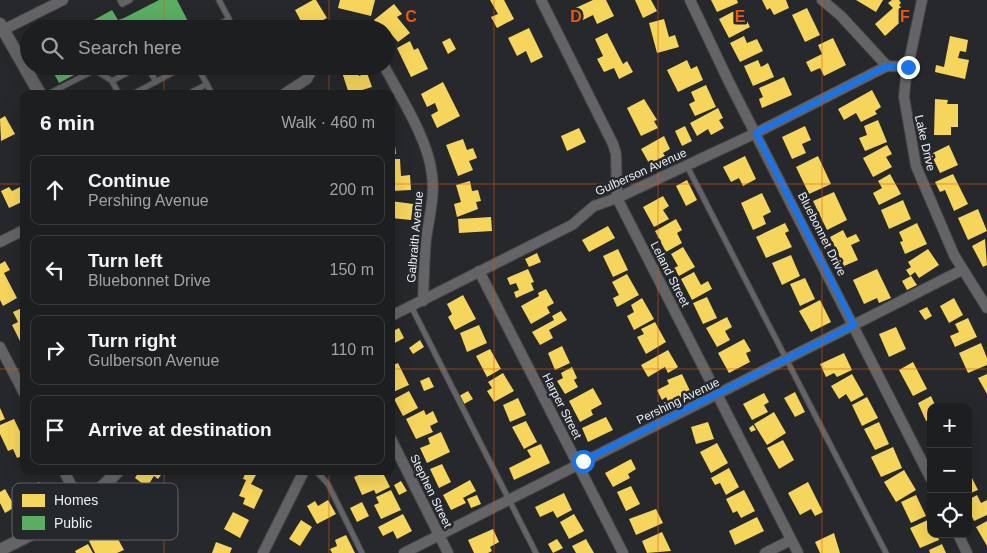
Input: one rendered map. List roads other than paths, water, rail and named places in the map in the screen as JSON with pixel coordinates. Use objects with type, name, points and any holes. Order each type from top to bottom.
[{"type":"street","points":[[20,59],[2,27],[63,0]]},
{"type":"street","name":"Leland Street","points":[[541,0],[613,144],[616,154],[617,198],[798,553]]},
{"type":"street","name":"Bluebonnet Drive","points":[[690,0],[927,471]]},
{"type":"street","points":[[822,0],[841,16],[887,66]]},
{"type":"street","name":"Lake Drive","points":[[922,0],[908,67],[905,108],[916,166],[962,270],[987,308]]},
{"type":"street","name":"Gulberson Avenue","points":[[395,314],[572,225],[594,206],[617,198],[756,133],[887,66],[908,67]]},
{"type":"street","points":[[29,75],[38,90]]},
{"type":"street","points":[[290,90],[307,79],[309,75]]},
{"type":"street","name":"Galbraith Avenue","points":[[389,75],[418,131],[432,174],[433,196],[424,258],[423,301]]},
{"type":"street","points":[[0,242],[20,232]]},
{"type":"street","name":"Pershing Avenue","points":[[404,553],[962,270]]},
{"type":"street","name":"Harper Street","points":[[479,271],[623,553]]},
{"type":"street","points":[[0,347],[20,385]]},
{"type":"street","name":"Stephen Street","points":[[395,447],[448,553]]},
{"type":"street","points":[[263,553],[302,475]]},
{"type":"street","points":[[960,538],[967,553]]},
{"type":"street","points":[[0,550],[20,540]]},
{"type":"street","points":[[765,553],[791,540]]},
{"type":"lane","points":[[120,0],[122,4],[130,0]]},
{"type":"lane","points":[[219,0],[229,19],[227,20]]},
{"type":"lane","points":[[56,90],[85,75]]},
{"type":"lane","points":[[103,75],[112,81],[117,90]]},
{"type":"lane","points":[[112,81],[123,75]]},
{"type":"lane","points":[[152,75],[156,82]]},
{"type":"lane","points":[[141,90],[169,75]]},
{"type":"lane","points":[[202,75],[210,90]]},
{"type":"lane","points":[[196,90],[207,84]]},
{"type":"lane","points":[[687,165],[886,553]]},
{"type":"lane","points":[[412,306],[536,553]]},
{"type":"lane","points":[[320,475],[328,484],[362,553]]}]
